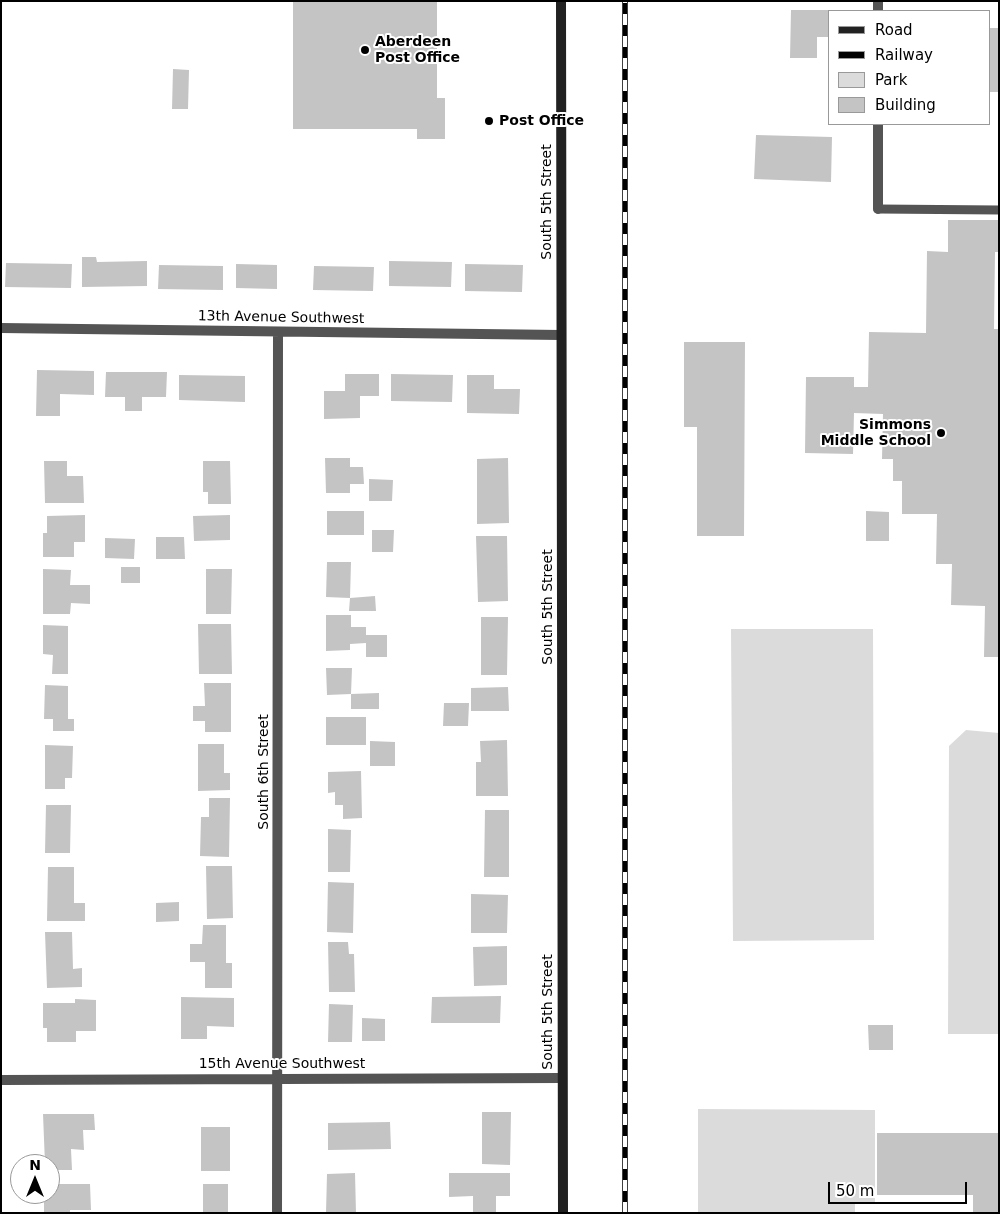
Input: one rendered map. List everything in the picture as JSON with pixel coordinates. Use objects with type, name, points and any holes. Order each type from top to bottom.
[{"type":"main road","name":"South 5th Street","points":[[561,1],[563,1213]]},
{"type":"street","points":[[878,125],[878,209]]},
{"type":"street","name":"13th Avenue Southwest","points":[[1,328],[561,335]]},
{"type":"street","name":"South 6th Street","points":[[277,1213],[278,332]]},
{"type":"street","name":"15th Avenue Southwest","points":[[1,1080],[562,1078]]},
{"type":"lane","points":[[878,209],[999,210]]},
{"type":"green space","points":[[731,629],[873,629],[874,940],[733,941]]},
{"type":"green space","points":[[966,730],[999,733],[999,1034],[948,1034],[949,746]]},
{"type":"green space","points":[[698,1109],[875,1110],[875,1204],[855,1204],[855,1213],[698,1213]]},
{"type":"building","name":"Aberdeen Post Office","points":[[293,1],[437,1],[437,98],[445,98],[445,139],[417,139],[417,129],[293,129]]},
{"type":"building","points":[[791,10],[828,10],[828,37],[817,37],[817,58],[790,58]]},
{"type":"building","points":[[990,28],[999,28],[999,92],[990,92]]},
{"type":"building","points":[[173,69],[189,70],[188,109],[172,109]]},
{"type":"building","points":[[756,135],[832,137],[831,182],[754,179]]},
{"type":"building","name":"Simmons Middle School","points":[[948,220],[999,220],[999,252],[995,252],[994,329],[999,329],[999,657],[984,657],[985,606],[951,605],[952,564],[936,564],[937,514],[902,514],[902,481],[893,481],[893,459],[882,459],[883,414],[854,413],[853,454],[805,453],[806,377],[854,377],[854,387],[868,387],[869,332],[926,333],[927,251],[948,252]]},
{"type":"building","points":[[82,257],[96,257],[97,262],[147,261],[147,286],[82,287]]},
{"type":"building","points":[[389,261],[452,262],[451,287],[389,286]]},
{"type":"building","points":[[6,263],[72,264],[71,288],[5,287]]},
{"type":"building","points":[[236,264],[277,265],[277,289],[236,288]]},
{"type":"building","points":[[465,264],[523,265],[522,292],[465,291]]},
{"type":"building","points":[[159,265],[223,266],[223,290],[158,289]]},
{"type":"building","points":[[314,266],[374,267],[373,291],[313,290]]},
{"type":"building","points":[[684,342],[745,342],[744,536],[697,536],[697,427],[684,427]]},
{"type":"building","points":[[37,370],[94,371],[94,395],[60,394],[60,416],[36,416]]},
{"type":"building","points":[[106,372],[167,372],[166,397],[142,397],[142,411],[125,411],[125,397],[105,397]]},
{"type":"building","points":[[345,374],[379,374],[379,396],[360,396],[360,418],[324,419],[324,391],[345,391]]},
{"type":"building","points":[[391,374],[453,375],[452,402],[391,401]]},
{"type":"building","points":[[179,375],[245,376],[245,402],[179,400]]},
{"type":"building","points":[[467,375],[494,375],[494,389],[520,389],[519,414],[467,413]]},
{"type":"building","points":[[325,458],[350,458],[350,467],[363,467],[364,484],[350,484],[350,493],[326,493]]},
{"type":"building","points":[[508,458],[509,523],[477,524],[477,459]]},
{"type":"building","points":[[44,461],[67,461],[67,476],[83,476],[84,503],[45,503]]},
{"type":"building","points":[[203,461],[230,461],[231,504],[208,504],[208,492],[203,492]]},
{"type":"building","points":[[369,479],[393,480],[392,501],[369,501]]},
{"type":"building","points":[[327,511],[364,511],[364,535],[327,535]]},
{"type":"building","points":[[866,511],[889,512],[889,541],[866,541]]},
{"type":"building","points":[[85,515],[85,542],[74,542],[74,557],[43,557],[43,533],[47,533],[47,516]]},
{"type":"building","points":[[230,515],[230,540],[194,541],[193,516]]},
{"type":"building","points":[[372,530],[394,530],[393,552],[372,552]]},
{"type":"building","points":[[476,536],[507,536],[508,601],[478,602]]},
{"type":"building","points":[[156,537],[184,537],[185,559],[156,559]]},
{"type":"building","points":[[105,538],[135,539],[134,559],[105,558]]},
{"type":"building","points":[[327,562],[351,562],[350,598],[326,597]]},
{"type":"building","points":[[121,567],[140,567],[140,583],[121,583]]},
{"type":"building","points":[[43,569],[71,570],[70,585],[90,585],[90,604],[71,603],[70,614],[43,614]]},
{"type":"building","points":[[206,569],[232,569],[231,614],[206,614]]},
{"type":"building","points":[[375,596],[376,611],[349,611],[350,598]]},
{"type":"building","points":[[326,615],[351,615],[351,627],[366,627],[366,635],[387,635],[387,657],[366,657],[366,643],[350,644],[350,650],[326,651]]},
{"type":"building","points":[[481,617],[508,617],[507,675],[481,675]]},
{"type":"building","points":[[198,624],[231,624],[232,674],[199,674]]},
{"type":"building","points":[[43,625],[68,626],[68,674],[52,674],[53,655],[43,654]]},
{"type":"building","points":[[326,668],[352,668],[351,694],[327,695]]},
{"type":"building","points":[[204,683],[231,683],[231,732],[205,732],[205,721],[193,721],[193,706],[205,706]]},
{"type":"building","points":[[45,685],[68,686],[68,719],[74,719],[74,731],[53,731],[53,719],[44,719]]},
{"type":"building","points":[[508,687],[509,711],[471,711],[471,688]]},
{"type":"building","points":[[379,693],[379,709],[351,709],[351,694]]},
{"type":"building","points":[[444,703],[469,703],[468,726],[443,726]]},
{"type":"building","points":[[326,717],[366,717],[366,745],[326,745]]},
{"type":"building","points":[[507,740],[508,796],[476,796],[476,762],[481,762],[480,741]]},
{"type":"building","points":[[370,741],[395,742],[395,766],[370,766]]},
{"type":"building","points":[[198,744],[224,744],[224,773],[230,773],[230,790],[198,791]]},
{"type":"building","points":[[45,745],[73,746],[72,778],[65,778],[65,789],[45,789]]},
{"type":"building","points":[[361,771],[362,818],[343,819],[343,805],[335,805],[335,792],[328,793],[328,772]]},
{"type":"building","points":[[209,798],[230,798],[229,857],[200,856],[201,817],[209,817]]},
{"type":"building","points":[[46,805],[71,805],[70,853],[45,853]]},
{"type":"building","points":[[485,810],[509,810],[509,877],[484,877]]},
{"type":"building","points":[[328,829],[351,830],[350,872],[328,872]]},
{"type":"building","points":[[206,866],[232,866],[233,918],[207,919]]},
{"type":"building","points":[[48,867],[74,867],[74,903],[85,903],[85,921],[47,921]]},
{"type":"building","points":[[328,882],[354,883],[353,933],[327,932]]},
{"type":"building","points":[[471,894],[508,895],[507,933],[471,933]]},
{"type":"building","points":[[179,902],[179,921],[156,922],[156,903]]},
{"type":"building","points":[[203,925],[226,925],[226,963],[232,963],[232,988],[205,988],[205,962],[190,962],[190,944],[202,944]]},
{"type":"building","points":[[45,932],[72,932],[73,969],[82,968],[82,987],[47,988]]},
{"type":"building","points":[[328,942],[348,942],[349,954],[354,954],[355,992],[329,992]]},
{"type":"building","points":[[507,946],[507,985],[474,986],[473,947]]},
{"type":"building","points":[[501,996],[500,1023],[431,1023],[432,997]]},
{"type":"building","points":[[181,997],[234,998],[234,1027],[207,1026],[207,1039],[181,1039]]},
{"type":"building","points":[[75,999],[96,1000],[96,1031],[76,1031],[76,1042],[47,1042],[47,1028],[43,1028],[43,1003],[75,1003]]},
{"type":"building","points":[[329,1004],[353,1005],[352,1042],[328,1042]]},
{"type":"building","points":[[362,1018],[385,1019],[385,1041],[362,1041]]},
{"type":"building","points":[[868,1025],[893,1025],[893,1050],[869,1050]]},
{"type":"building","points":[[482,1112],[511,1112],[510,1165],[482,1164]]},
{"type":"building","points":[[43,1114],[94,1114],[95,1130],[83,1130],[84,1150],[71,1149],[72,1170],[60,1170],[60,1154],[45,1154]]},
{"type":"building","points":[[390,1122],[391,1149],[328,1150],[328,1123]]},
{"type":"building","points":[[201,1127],[230,1127],[230,1171],[201,1171]]},
{"type":"building","points":[[877,1133],[999,1133],[999,1213],[973,1213],[973,1195],[877,1195]]},
{"type":"building","points":[[355,1173],[356,1213],[326,1213],[327,1174]]},
{"type":"building","points":[[449,1173],[510,1173],[510,1196],[496,1196],[496,1213],[473,1213],[473,1196],[449,1197]]},
{"type":"building","points":[[60,1184],[90,1184],[91,1210],[70,1210],[70,1213],[44,1213],[44,1204],[60,1204]]},
{"type":"building","points":[[203,1184],[228,1184],[228,1213],[203,1213]]},
{"type":"railway","points":[[625,1],[625,1213]]},
{"type":"place","name":"Aberdeen Post Office","points":[[365,50]]},
{"type":"place","name":"Post Office","points":[[489,121]]},
{"type":"place","name":"Simmons Middle School","points":[[941,433]]}]
